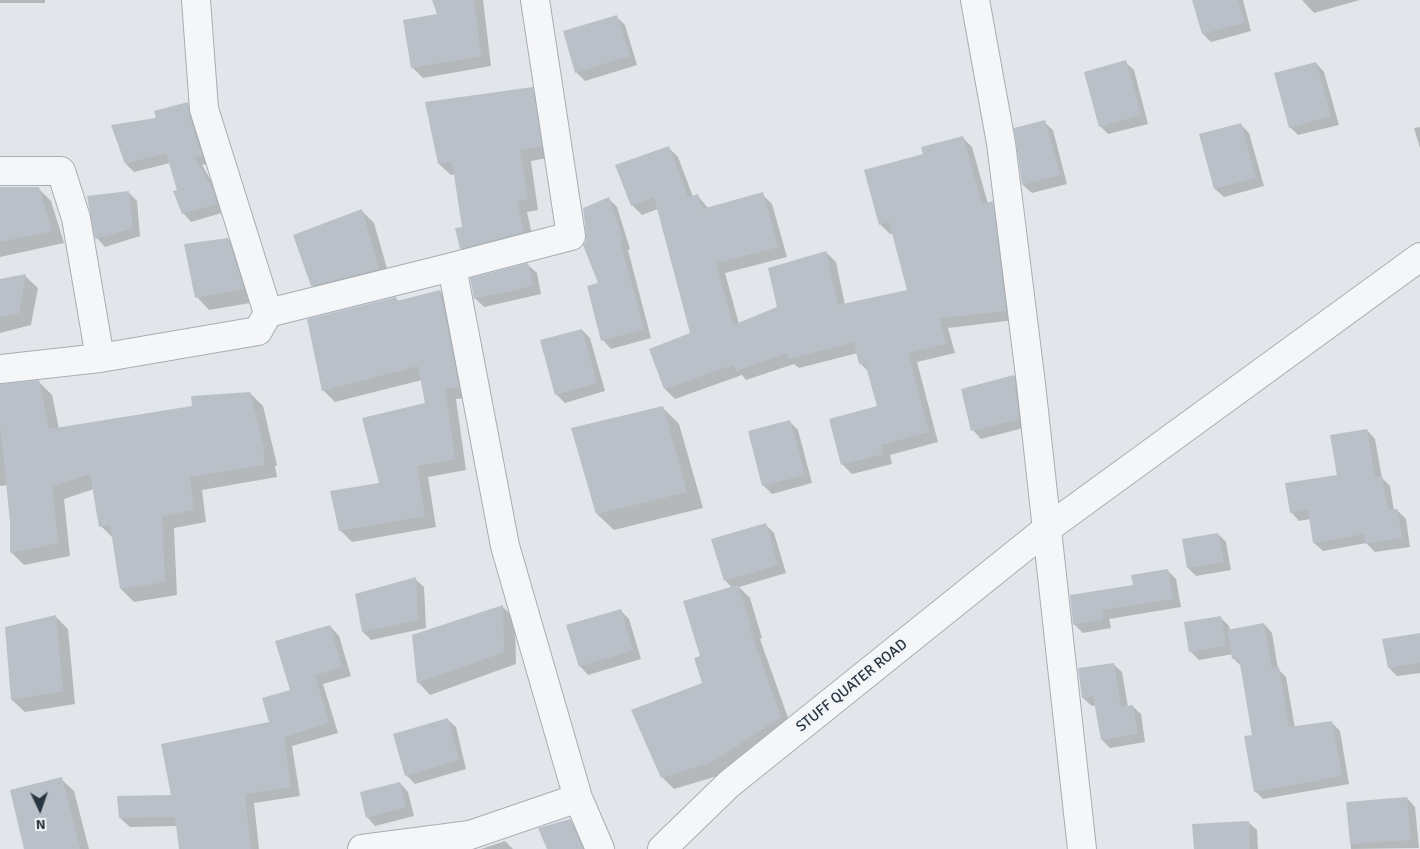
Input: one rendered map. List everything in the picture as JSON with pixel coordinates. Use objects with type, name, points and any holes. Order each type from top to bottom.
[{"type":"street","points":[[0,369],[100,358],[258,331],[268,313],[204,109],[196,0]]},
{"type":"street","points":[[268,313],[571,236],[534,0]]},
{"type":"street","points":[[975,0],[1001,143],[1048,528],[1082,849]]},
{"type":"street","points":[[0,172],[61,171],[76,218],[100,358]]},
{"type":"street","name":"STUFF QUATER ROAD","points":[[662,849],[729,784],[1048,528],[1420,258]]},
{"type":"street","points":[[452,267],[505,546],[578,798],[600,849]]},
{"type":"street","points":[[362,849],[470,835],[578,798]]},
{"type":"building","points":[[432,0],[474,0],[481,56],[411,68],[403,20],[437,14]]},
{"type":"building","points":[[1192,0],[1238,0],[1244,23],[1202,34]]},
{"type":"building","points":[[617,15],[630,56],[575,73],[563,31]]},
{"type":"building","points":[[1126,60],[1141,115],[1099,127],[1084,72]]},
{"type":"building","points":[[1316,62],[1331,116],[1289,128],[1274,73]]},
{"type":"building","points":[[533,87],[542,146],[520,150],[528,199],[517,201],[524,232],[460,249],[455,228],[462,227],[452,162],[438,164],[425,102]]},
{"type":"building","points":[[188,102],[189,114],[202,156],[194,157],[212,187],[217,204],[182,214],[173,191],[177,190],[166,153],[125,164],[111,125],[156,118],[154,111]]},
{"type":"building","points":[[1045,120],[1060,175],[1022,185],[1014,128]]},
{"type":"building","points":[[1241,123],[1256,178],[1214,189],[1199,134]]},
{"type":"building","points":[[963,136],[982,204],[993,201],[1006,311],[939,318],[946,344],[908,353],[929,432],[881,445],[883,454],[841,465],[829,419],[877,406],[865,363],[859,364],[854,342],[788,359],[787,353],[736,371],[733,365],[664,389],[649,349],[690,333],[654,197],[631,206],[615,165],[669,146],[688,197],[698,194],[702,209],[763,192],[778,247],[716,263],[733,325],[777,307],[768,268],[826,251],[838,305],[907,290],[889,222],[879,225],[864,170],[923,154],[921,147]]},
{"type":"building","points":[[0,187],[39,187],[52,231],[0,242]]},
{"type":"building","points":[[129,191],[133,228],[95,239],[87,196]]},
{"type":"building","points":[[609,197],[623,240],[620,241],[644,329],[601,341],[587,286],[598,283],[583,245],[586,241],[586,234],[583,208]]},
{"type":"building","points":[[362,209],[379,269],[311,286],[293,235]]},
{"type":"building","points":[[228,238],[244,289],[195,298],[184,244]]},
{"type":"building","points":[[528,263],[533,286],[474,299],[470,278]]},
{"type":"building","points":[[26,274],[19,313],[0,317],[0,279]]},
{"type":"building","points":[[440,290],[459,387],[445,388],[455,459],[417,466],[425,516],[339,531],[330,491],[379,483],[362,418],[425,403],[418,366],[322,391],[307,319],[396,297],[397,301]]},
{"type":"building","points":[[582,329],[597,383],[555,395],[540,340]]},
{"type":"building","points":[[1014,375],[1019,419],[971,431],[961,389]]},
{"type":"building","points":[[39,380],[49,429],[192,406],[191,396],[250,392],[265,453],[263,453],[265,465],[190,477],[194,510],[162,516],[165,582],[120,589],[110,525],[99,527],[90,474],[52,486],[58,543],[10,553],[10,522],[0,423],[0,384]]},
{"type":"building","points":[[663,406],[687,492],[596,514],[571,428]]},
{"type":"building","points":[[790,420],[805,475],[762,486],[748,431]]},
{"type":"building","points":[[1367,429],[1375,478],[1382,476],[1388,510],[1397,509],[1402,538],[1365,544],[1364,534],[1313,543],[1308,510],[1290,513],[1285,483],[1337,475],[1330,435]]},
{"type":"building","points":[[766,523],[778,565],[724,581],[711,539]]},
{"type":"building","points":[[1218,533],[1224,562],[1187,568],[1182,539]]},
{"type":"building","points":[[1168,569],[1173,599],[1102,610],[1103,620],[1073,625],[1070,595],[1133,585],[1131,575]]},
{"type":"building","points":[[416,577],[418,620],[362,632],[355,594]]},
{"type":"building","points":[[738,585],[751,626],[749,627],[781,717],[712,762],[661,778],[631,710],[702,683],[694,658],[700,656],[683,601]]},
{"type":"building","points":[[503,605],[504,652],[417,683],[412,635]]},
{"type":"building","points":[[621,609],[633,650],[579,667],[566,625]]},
{"type":"building","points":[[56,615],[63,691],[11,700],[5,627]]},
{"type":"building","points":[[1221,616],[1226,646],[1189,652],[1184,622]]},
{"type":"building","points":[[1264,623],[1272,669],[1279,667],[1289,727],[1332,721],[1342,776],[1254,792],[1244,736],[1252,735],[1239,658],[1232,659],[1227,630]]},
{"type":"building","points":[[330,625],[342,667],[315,675],[329,723],[284,737],[291,787],[245,794],[251,849],[179,849],[175,817],[119,818],[117,796],[171,795],[161,744],[269,722],[262,698],[290,690],[275,641]]},
{"type":"building","points":[[1420,633],[1420,663],[1388,668],[1382,639]]},
{"type":"building","points":[[1114,663],[1121,707],[1133,705],[1138,734],[1101,740],[1093,696],[1082,698],[1078,668]]},
{"type":"building","points":[[448,718],[459,760],[405,776],[393,734]]},
{"type":"building","points":[[62,777],[80,849],[24,849],[10,790]]},
{"type":"building","points":[[400,782],[406,807],[366,818],[360,792]]},
{"type":"building","points":[[1407,797],[1411,840],[1350,844],[1346,802]]},
{"type":"building","points":[[570,819],[583,849],[547,849],[538,828]]},
{"type":"building","points":[[1249,821],[1250,849],[1194,849],[1192,824]]}]
